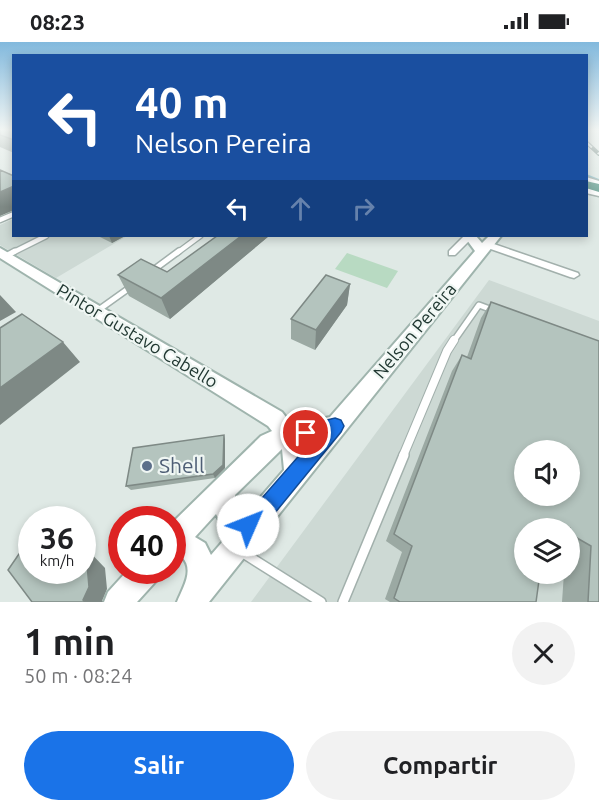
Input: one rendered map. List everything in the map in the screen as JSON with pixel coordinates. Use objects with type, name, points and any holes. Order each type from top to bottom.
[{"type":"street","name":"Nelson Pereira","points":[[452,253],[469,237]]},
{"type":"street","points":[[472,237],[574,275]]},
{"type":"street","name":"Nelson Pereira","points":[[195,597],[254,523],[488,244]]},
{"type":"street","name":"Pintor Gustavo Cabello","points":[[3,254],[281,427]]},
{"type":"street","points":[[281,427],[314,433],[335,426]]},
{"type":"street","points":[[281,427],[296,457],[294,477]]},
{"type":"street","points":[[186,528],[268,444],[281,427]]},
{"type":"street","points":[[223,491],[226,512],[231,519],[238,524],[254,523]]},
{"type":"street","points":[[186,545],[198,554],[202,563],[195,597]]},
{"type":"street","points":[[118,602],[134,584]]},
{"type":"lane","points":[[3,254],[44,237]]},
{"type":"lane","points":[[144,277],[199,237]]},
{"type":"lane","points":[[97,311],[135,284]]},
{"type":"lane","points":[[343,602],[447,351],[479,305],[501,314]]},
{"type":"lane","points":[[234,548],[321,602]]},
{"type":"shaded area","points":[[12,219],[12,237],[125,237],[56,278],[0,245],[0,225]]},
{"type":"shaded area","points":[[489,280],[599,321],[599,602],[251,602]]},
{"type":"green space","points":[[347,253],[398,271],[387,288],[335,269]]},
{"type":"building","points":[[0,170],[12,175],[12,187],[0,192]]},
{"type":"building","points":[[216,237],[240,237],[161,298],[118,275],[141,259],[167,272]]},
{"type":"building","points":[[326,275],[350,284],[316,330],[291,319]]},
{"type":"building","points":[[491,302],[599,341],[599,602],[588,602],[591,546],[580,540],[580,518],[514,518],[514,584],[538,584],[536,602],[400,602],[394,598],[412,546],[394,534],[462,355],[471,359]]},
{"type":"building","points":[[22,314],[63,342],[0,388],[0,328]]},
{"type":"building","points":[[224,435],[223,465],[213,474],[126,486],[133,448]]},
{"type":"building","points":[[18,555],[18,583],[8,570]]},
{"type":"building","points":[[18,584],[89,584],[83,600],[86,602],[32,602]]},
{"type":"waterway","points":[[588,176],[599,180]]},
{"type":"place","name":"Shell","points":[[147,466]]},
{"type":"route","points":[[248,525],[254,523],[335,426],[314,433],[306,433]]}]
